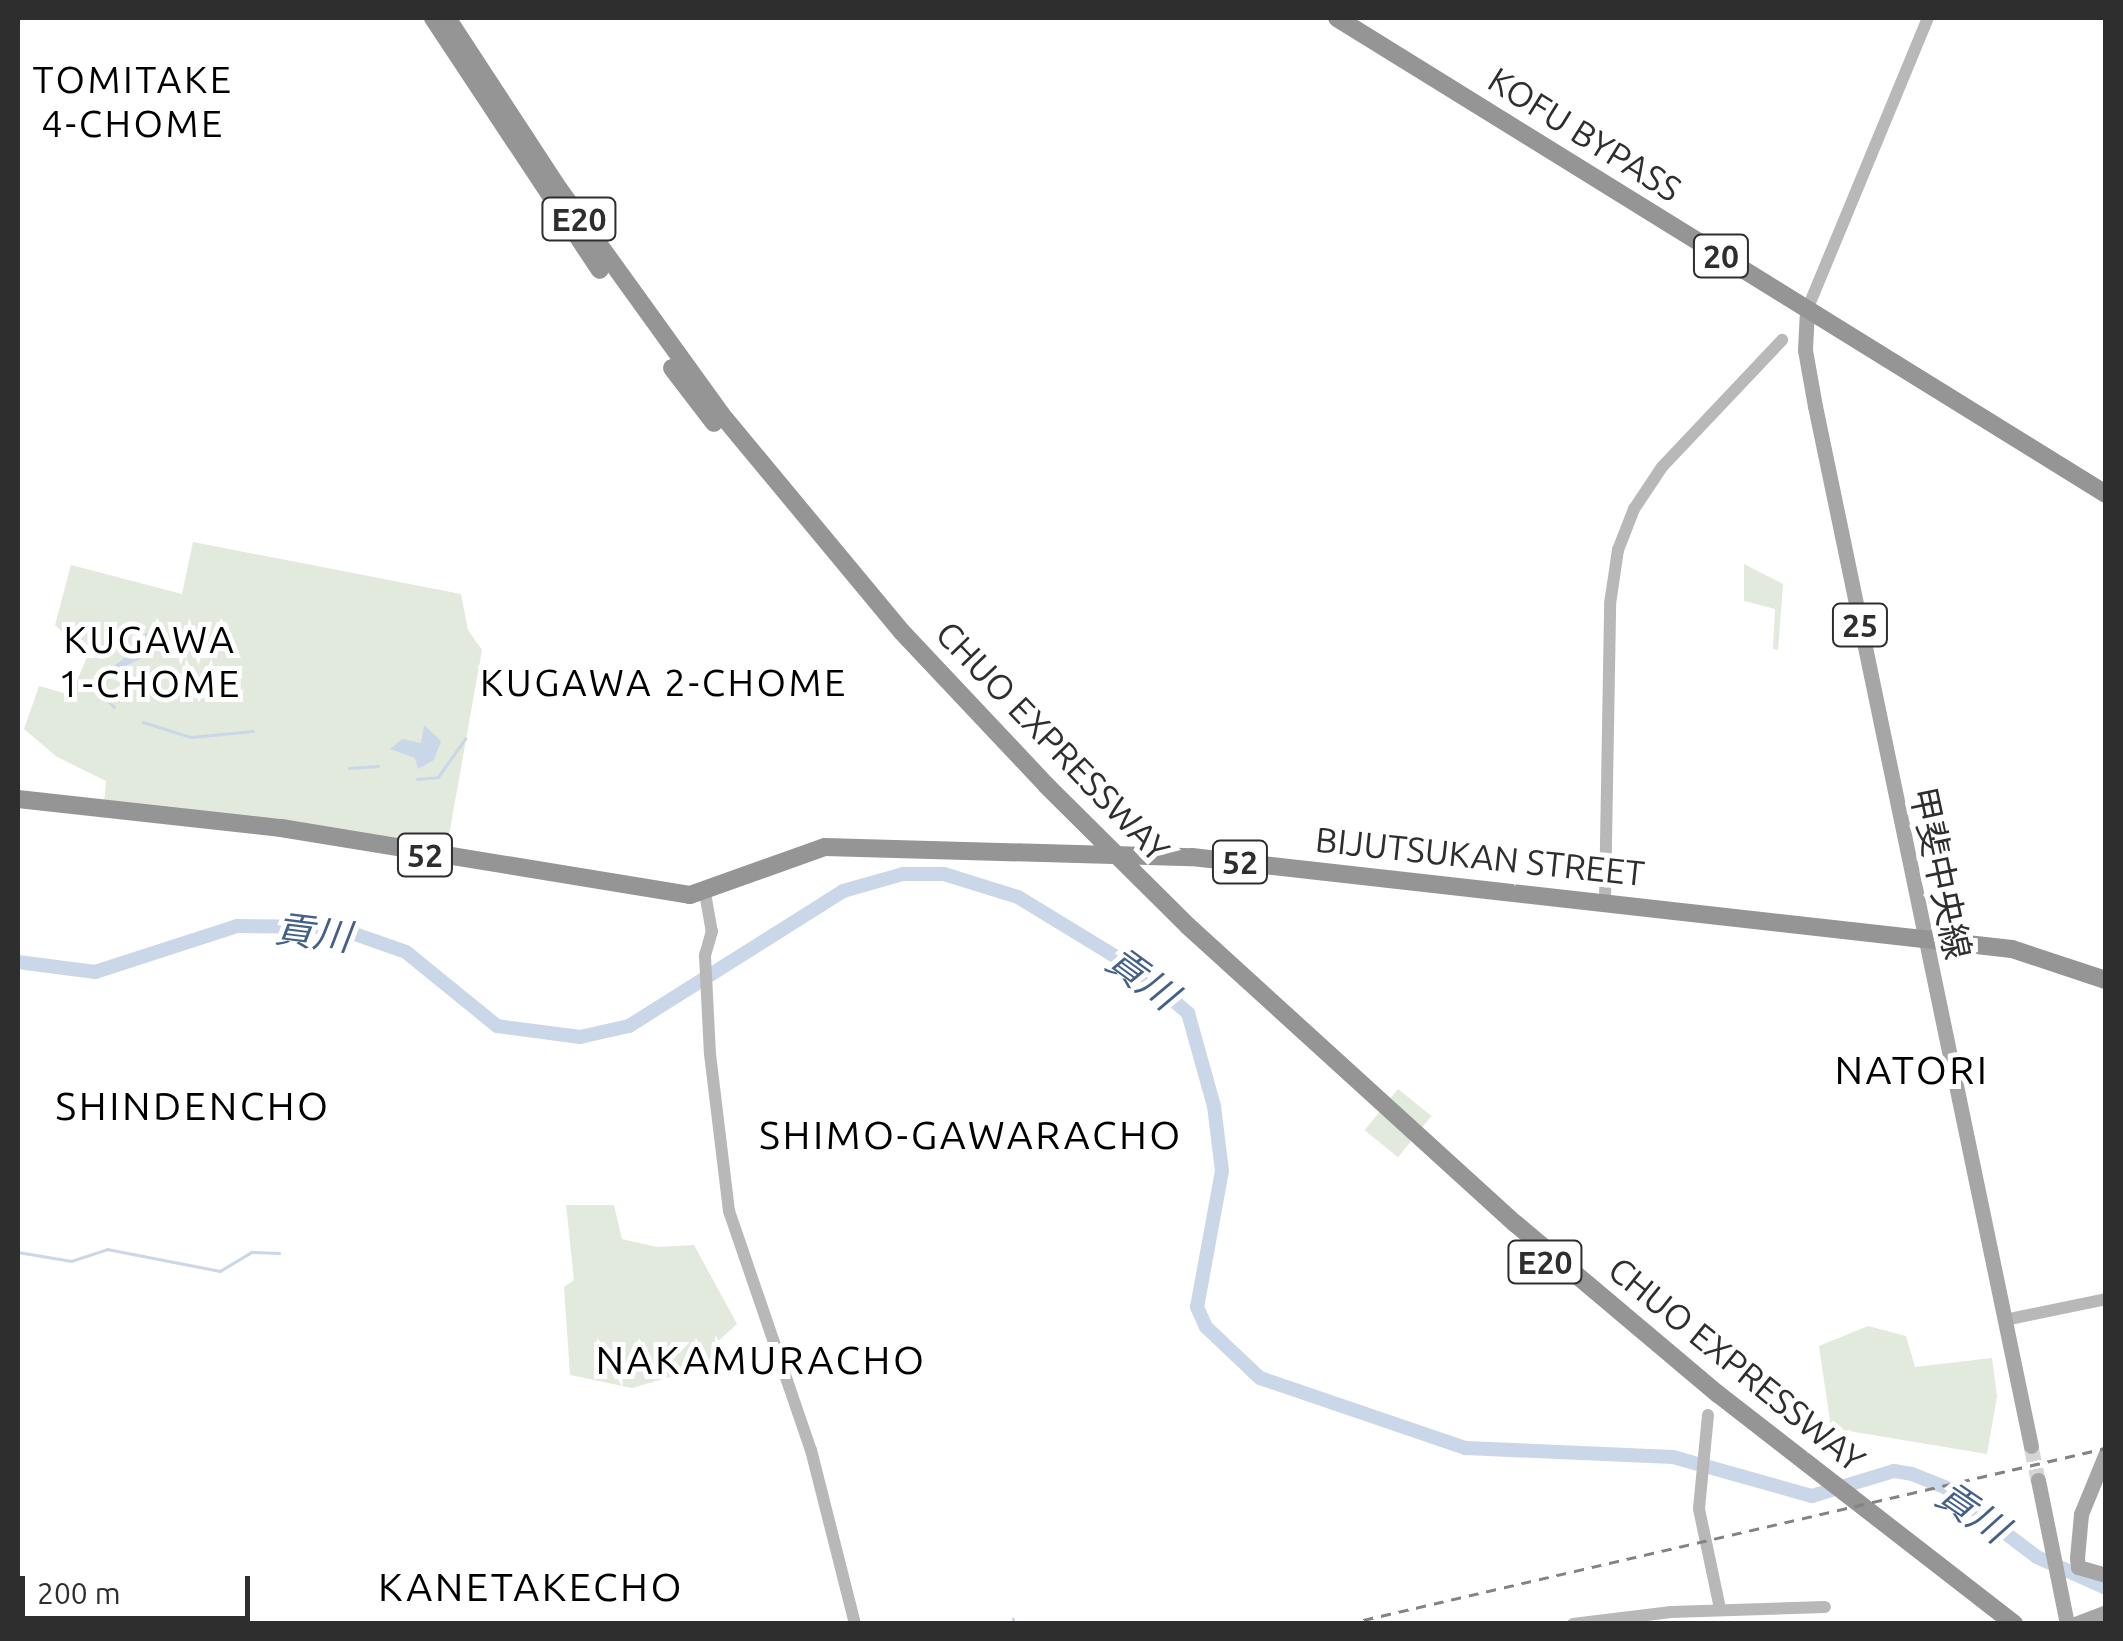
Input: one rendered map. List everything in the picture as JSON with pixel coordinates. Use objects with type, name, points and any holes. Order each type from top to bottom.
[{"type":"highway","name":"CHUO EXPRESSWAY","points":[[432,18],[546,195],[702,407],[741,447],[895,640],[1185,930],[1418,1144],[1679,1368],[1713,1404],[1808,1472],[1995,1624]]},
{"type":"highway","name":"CHUO EXPRESSWAY","points":[[447,18],[558,190],[722,414],[741,447]]},
{"type":"highway","name":"KOFU BYPASS","points":[[1337,18],[2106,482]]},
{"type":"highway","name":"KOFU BYPASS","points":[[1358,18],[2106,494]]},
{"type":"highway","name":"BIJUTSUKAN STREET","points":[[18,800],[215,820],[566,878],[706,893],[804,852],[846,846],[1126,852],[1605,900],[2012,950],[2106,980]]},
{"type":"highway","name":"CHUO EXPRESSWAY","points":[[1871,1522],[2014,1624]]},
{"type":"main road","name":"甲斐中央線","points":[[1810,306],[1812,387],[2030,1446]]},
{"type":"main road","points":[[2106,1453],[2081,1514],[2076,1558],[2078,1567],[2106,1575]]},
{"type":"main road","points":[[2038,1480],[2067,1624]]},
{"type":"main road","points":[[2075,1624],[2106,1612]]},
{"type":"street","points":[[1810,306],[1928,18]]},
{"type":"street","points":[[1605,900],[1610,604],[1618,550],[1634,509],[1662,467],[1782,340]]},
{"type":"street","points":[[706,893],[712,931],[706,971],[714,1106],[732,1225],[811,1450],[855,1624]]},
{"type":"street","points":[[2004,1320],[2106,1299]]},
{"type":"street","points":[[1713,1404],[1700,1462],[1703,1541],[1720,1610]]},
{"type":"street","points":[[1573,1624],[1720,1610],[1825,1607]]},
{"type":"shaded area","points":[[193,542],[461,594],[468,630],[482,650],[446,852],[104,802],[106,781],[57,757],[24,729],[39,686],[71,695],[87,657],[55,625],[71,565],[182,594]]},
{"type":"shaded area","points":[[1744,564],[1783,584],[1778,650],[1773,649],[1775,609],[1744,601]]},
{"type":"shaded area","points":[[1398,1089],[1431,1116],[1398,1157],[1365,1130]]},
{"type":"shaded area","points":[[566,1205],[614,1205],[622,1239],[657,1247],[694,1245],[737,1324],[716,1343],[721,1353],[687,1372],[632,1388],[570,1375],[564,1287],[574,1280]]},
{"type":"shaded area","points":[[1868,1326],[1906,1336],[1915,1367],[1992,1358],[1997,1397],[1987,1454],[1831,1428],[1819,1346]]},
{"type":"water","points":[[153,632],[164,648],[112,672],[97,704],[107,672],[141,644],[137,635]]},
{"type":"water","points":[[424,725],[441,741],[434,760],[418,769],[415,758],[390,749],[402,739],[421,743]]},
{"type":"waterway","points":[[103,695],[114,707]]},
{"type":"waterway","points":[[143,722],[191,737],[253,731]]},
{"type":"waterway","points":[[417,779],[438,777],[465,739]]},
{"type":"waterway","points":[[349,768],[378,766]]},
{"type":"waterway","name":"貢川","points":[[18,962],[95,972],[237,926],[335,927],[406,952],[497,1026],[580,1037],[629,1026],[843,891],[903,874],[944,874],[1018,897],[1139,971],[1188,1013],[1214,1106],[1222,1171],[1197,1307],[1206,1327],[1260,1378],[1466,1448],[1673,1457],[1812,1496],[1894,1471],[1912,1474],[1946,1488],[2037,1557],[2106,1588]]},
{"type":"waterway","points":[[18,1252],[71,1261],[107,1249],[220,1271],[252,1252],[279,1253]]},
{"type":"waterway","points":[[1012,1624],[1013,1619]]},
{"type":"tunnel","points":[[2031,1446],[2038,1480]]},
{"type":"railway","points":[[1346,1624],[2106,1448]]},
{"type":"district","name":"TOMITAKE 4-CHOME","points":[[133,102]]},
{"type":"district","name":"KUGAWA 1-CHOME","points":[[150,662]]},
{"type":"district","name":"KUGAWA 2-CHOME","points":[[664,683]]},
{"type":"district","name":"NATORI","points":[[1912,1070]]},
{"type":"district","name":"SHINDENCHO","points":[[193,1106]]},
{"type":"district","name":"SHIMO-GAWARACHO","points":[[971,1135]]},
{"type":"district","name":"NAKAMURACHO","points":[[761,1360]]},
{"type":"district","name":"KANETAKECHO","points":[[531,1587]]}]
